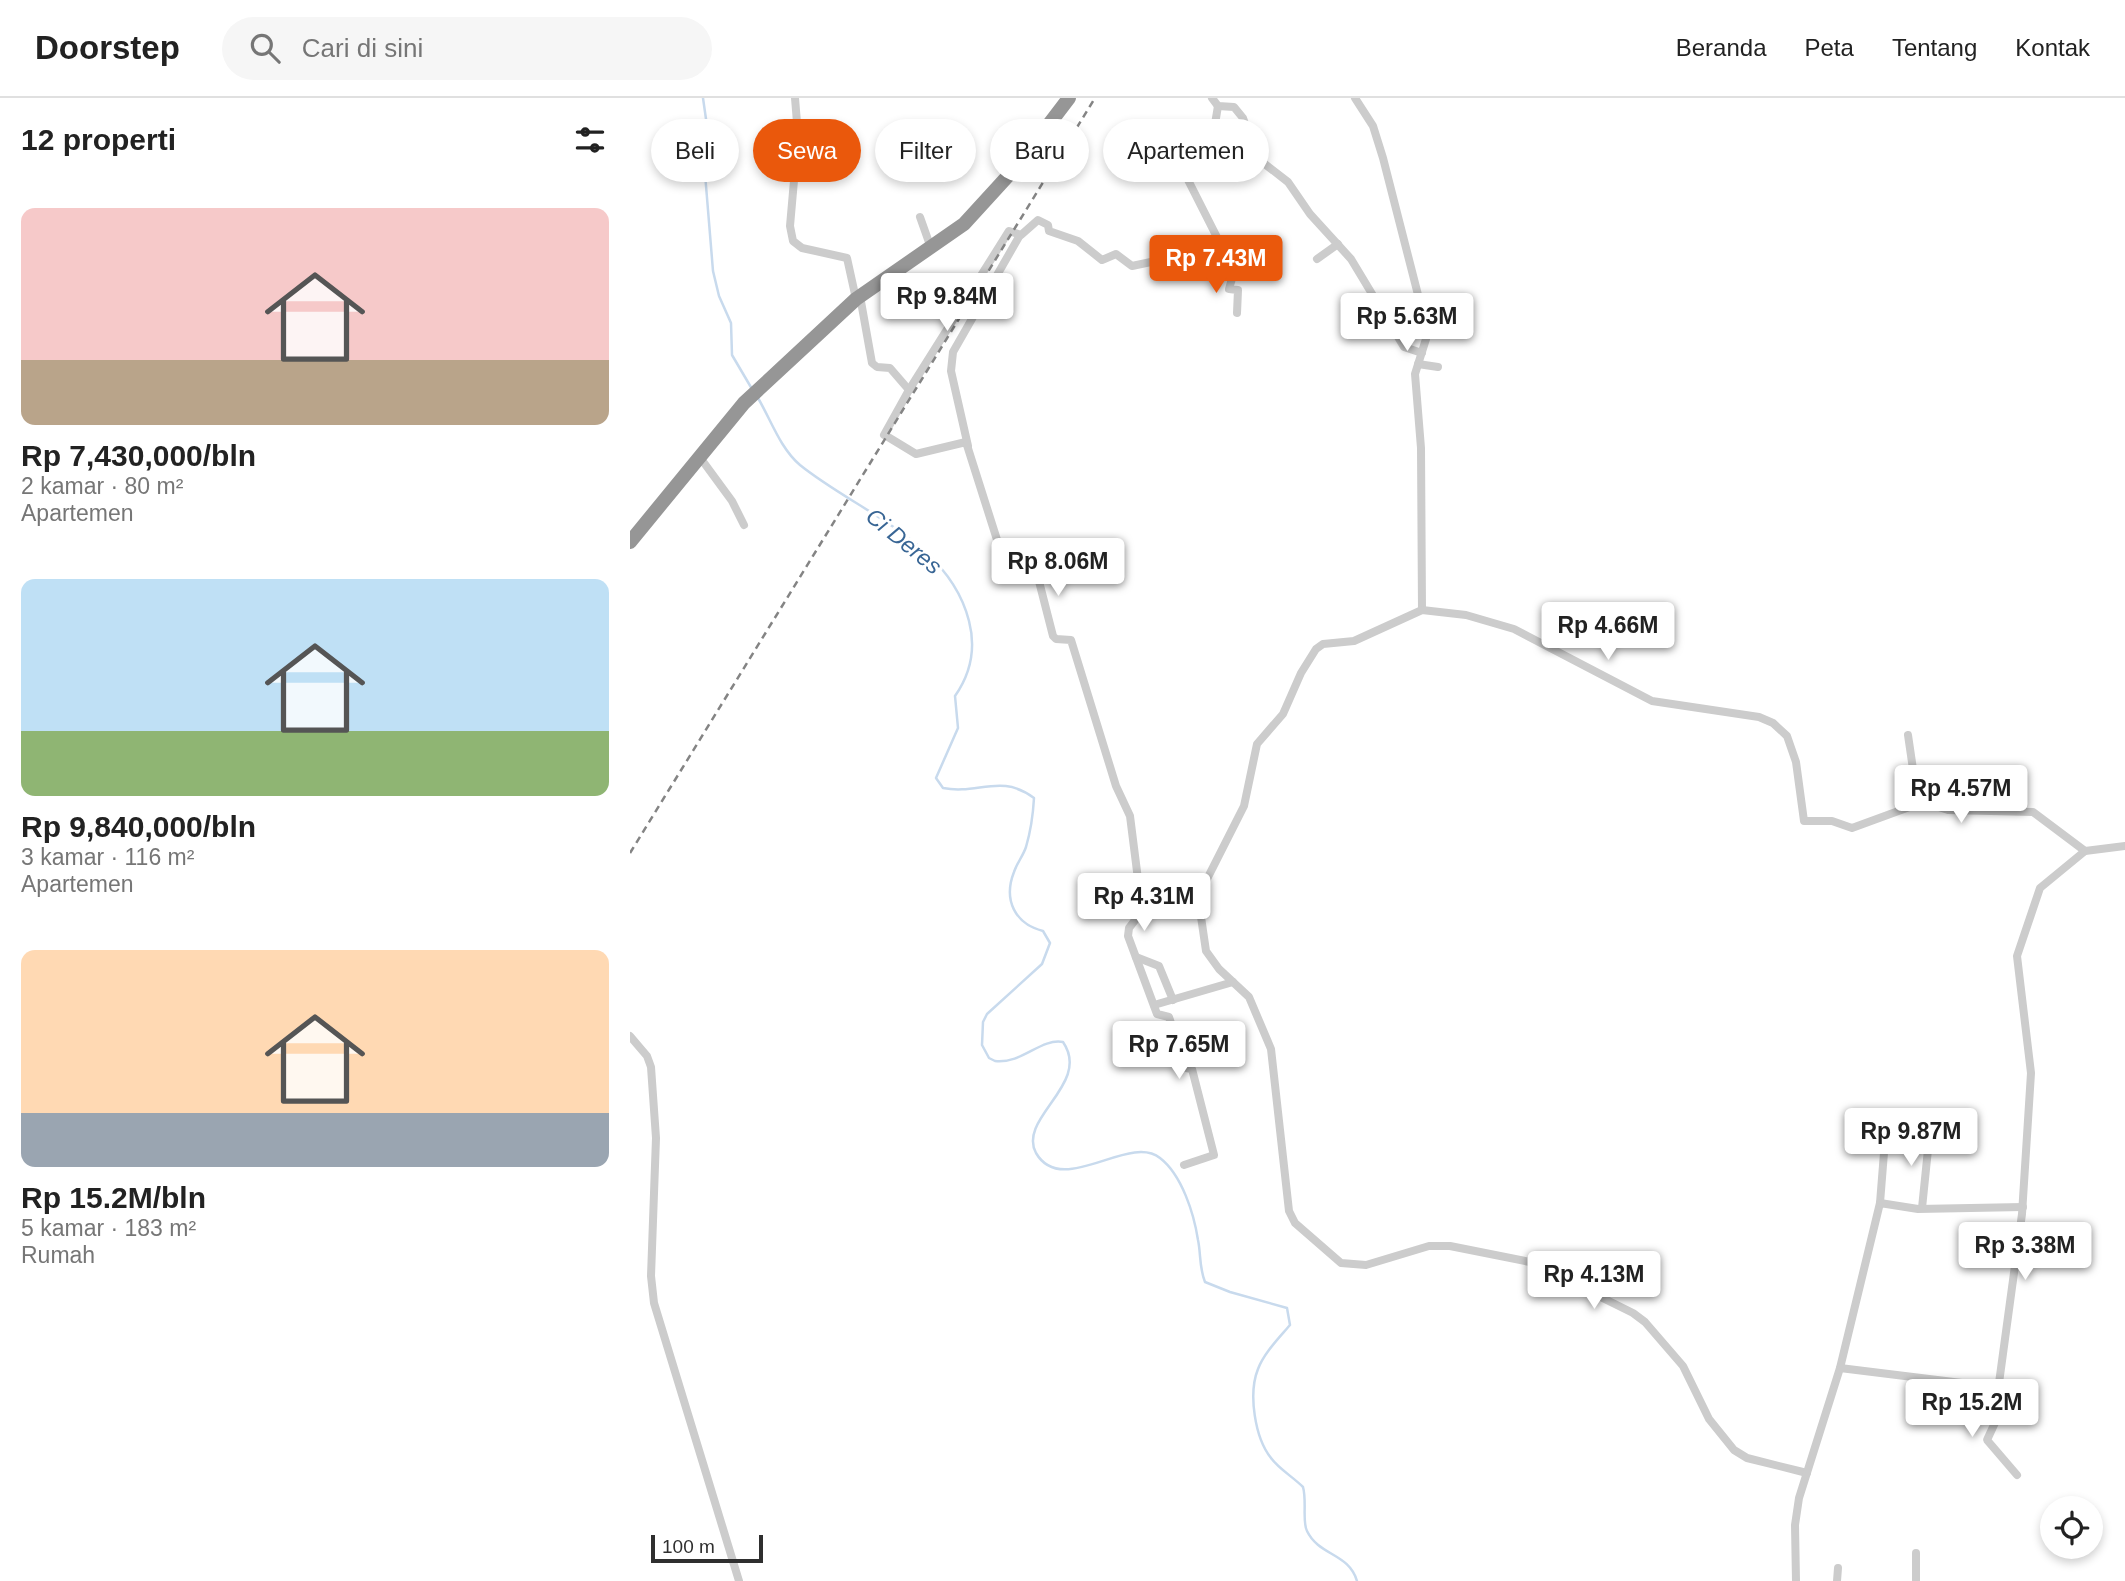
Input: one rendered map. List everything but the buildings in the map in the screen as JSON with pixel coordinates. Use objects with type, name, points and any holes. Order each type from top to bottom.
[{"type":"highway","points":[[630,542],[744,403],[858,298],[964,224],[1018,165],[1069,98]]},
{"type":"street","points":[[795,98],[798,135],[790,226],[793,241],[802,248],[847,258],[872,363],[877,367],[890,368],[909,390]]},
{"type":"street","points":[[1212,98],[1218,106],[1213,136],[1187,178],[1233,275],[1229,289],[1238,290],[1237,313]]},
{"type":"street","points":[[1355,98],[1373,126],[1425,318],[1423,353],[1418,364],[1416,386],[1420,448],[1422,610]]},
{"type":"street","points":[[1218,106],[1234,107],[1242,118],[1258,160],[1287,182],[1310,214],[1363,276],[1404,347],[1423,353]]},
{"type":"street","points":[[920,218],[931,248]]},
{"type":"street","points":[[1184,1165],[1214,1155],[1192,1069],[1186,1068],[1173,1024],[1168,1017],[1157,1014],[1128,936],[1129,928],[1142,911],[1130,816],[1116,786],[1071,640],[1056,639],[1053,636],[1031,550],[1026,547],[999,547],[968,446],[951,371],[953,352],[1020,235],[1038,220],[1048,225],[1050,232],[1077,241],[1102,260],[1116,254],[1132,266],[1167,259],[1191,268],[1221,270],[1228,264]]},
{"type":"street","points":[[968,446],[964,442],[916,454],[886,436],[909,390],[1007,232],[1020,235]]},
{"type":"street","points":[[1317,259],[1338,244]]},
{"type":"street","points":[[1418,364],[1438,367]]},
{"type":"street","points":[[699,456],[732,501],[744,525]]},
{"type":"street","points":[[1807,1473],[1747,1458],[1734,1450],[1709,1419],[1683,1366],[1645,1322],[1530,1262],[1443,1245],[1358,1267],[1330,1257],[1291,1218],[1283,1174],[1270,1049],[1249,997],[1206,950],[1200,909],[1205,883],[1244,806],[1257,744],[1283,714],[1316,649],[1327,643],[1354,641],[1422,610],[1483,618],[1514,629],[1652,701],[1742,713],[1773,723],[1787,736],[1795,755],[1802,817],[1807,821],[1832,821],[1855,828],[1923,803],[1958,811],[2033,812],[2085,851]]},
{"type":"street","points":[[1908,735],[1914,776],[1923,803]]},
{"type":"street","points":[[2017,1475],[1987,1440],[2000,1410],[1999,1383],[2023,1207],[2031,1073],[2017,956],[2038,890],[2085,851],[2125,846]]},
{"type":"street","points":[[1136,957],[1159,966],[1173,1000]]},
{"type":"street","points":[[1154,1005],[1233,982]]},
{"type":"street","points":[[630,1036],[647,1056],[651,1067],[656,1138],[651,1276],[654,1303],[739,1581]]},
{"type":"street","points":[[1922,1208],[1930,1130]]},
{"type":"street","points":[[1796,1581],[1797,1512],[1840,1368],[1880,1203],[1885,1140]]},
{"type":"street","points":[[1880,1203],[1922,1208],[2023,1207]]},
{"type":"street","points":[[1840,1368],[1986,1386],[1999,1383]]},
{"type":"street","points":[[1916,1553],[1916,1581]]},
{"type":"street","points":[[1837,1581],[1838,1569]]},
{"type":"waterway","name":"Ci Deres","points":[[703,98],[706,119],[703,149],[713,271],[719,296],[731,323],[732,355],[752,389]]},
{"type":"waterway","name":"Ci Deres","points":[[758,398],[781,442],[800,465],[899,531],[942,569],[958,593],[969,621],[971,660],[955,696],[958,728],[936,778],[943,788],[1011,787],[1034,798],[1028,841],[1014,872],[1010,892],[1011,901],[1019,917],[1033,928],[1043,931],[1050,943],[1042,964],[987,1014],[983,1022],[982,1045],[989,1058],[1005,1061],[1047,1044],[1063,1042],[1069,1057],[1068,1072],[1036,1127],[1033,1140],[1036,1153],[1048,1165],[1062,1169],[1078,1168],[1131,1153],[1147,1152],[1160,1158],[1175,1174],[1190,1207],[1205,1282],[1287,1308],[1290,1325],[1264,1357],[1255,1379],[1257,1428],[1271,1458],[1303,1487],[1306,1527],[1312,1539],[1348,1565],[1357,1581]]},
{"type":"railway","points":[[630,853],[1095,98]]}]
